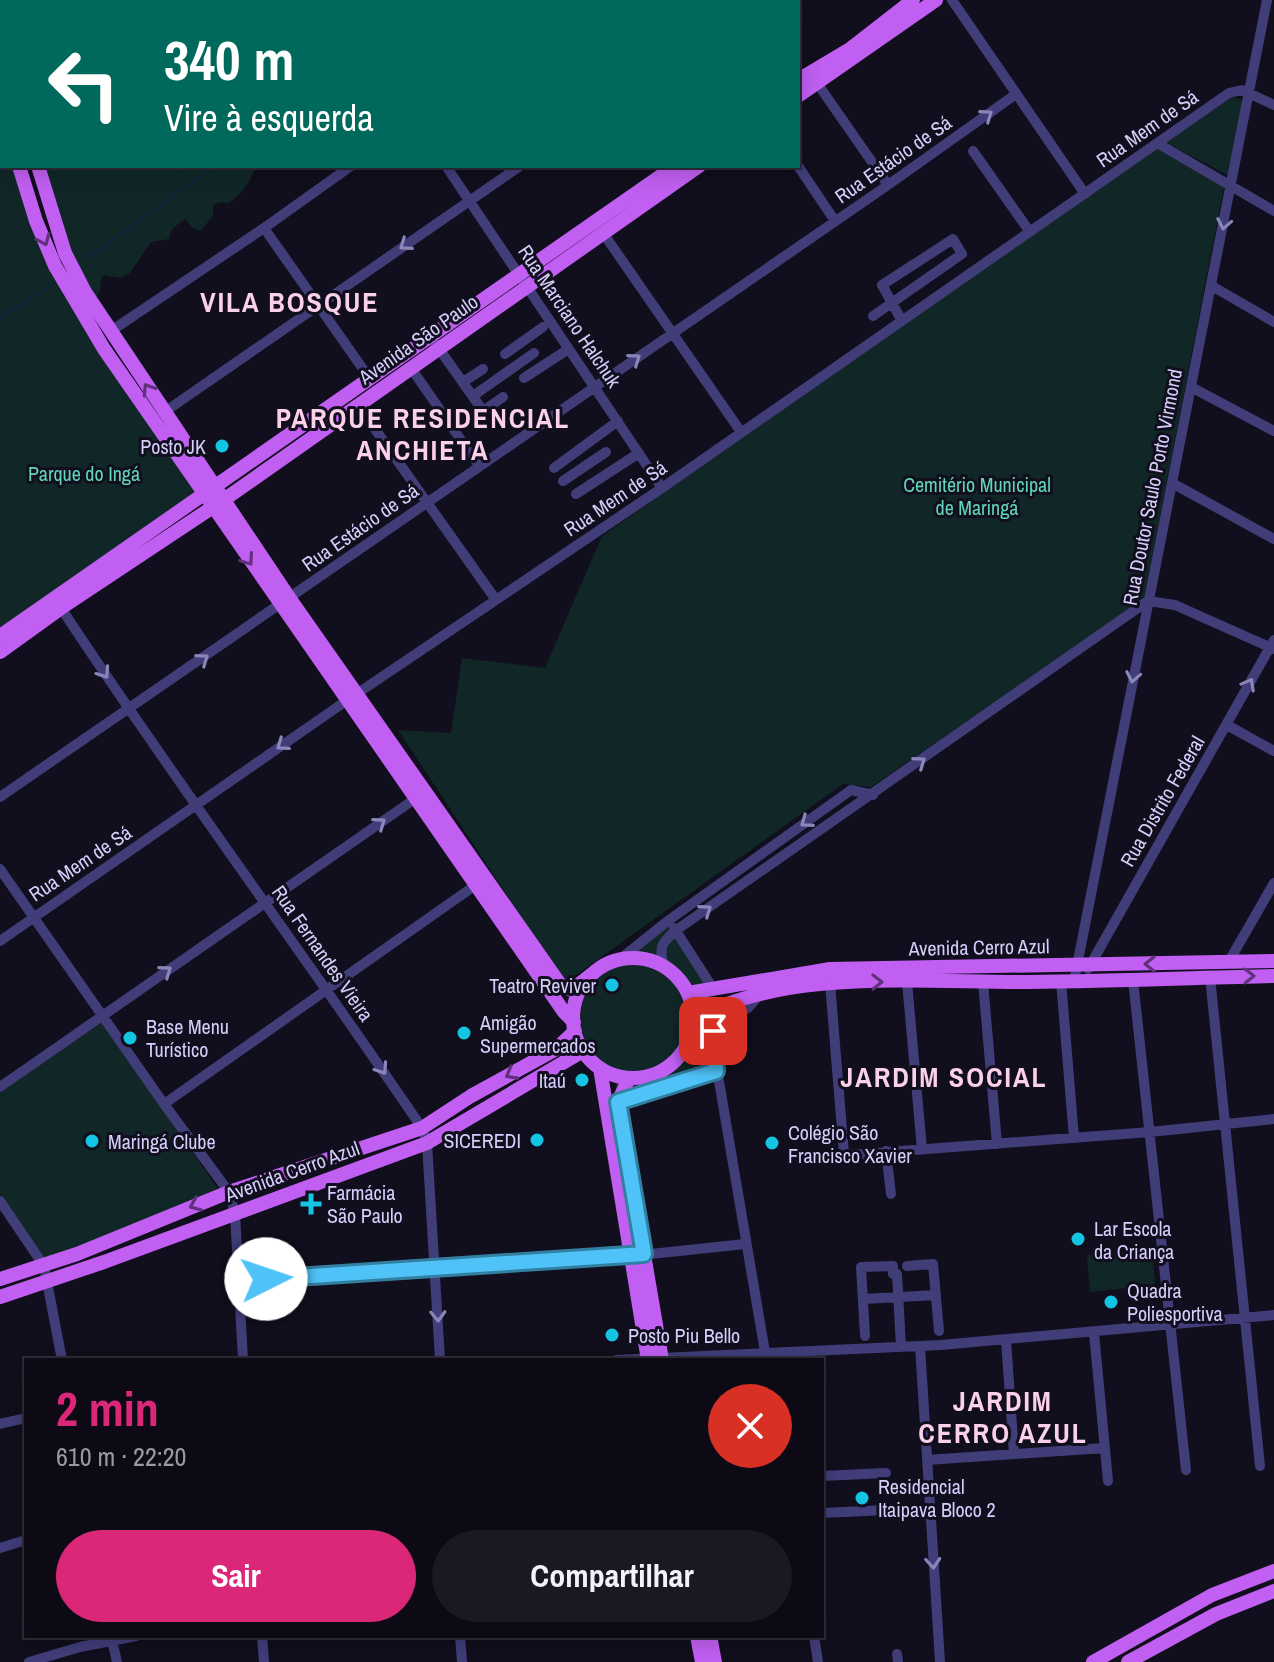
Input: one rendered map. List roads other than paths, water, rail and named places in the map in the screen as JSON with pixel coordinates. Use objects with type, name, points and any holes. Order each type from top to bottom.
[{"type":"main road","points":[[800,79],[850,49],[913,0]]},
{"type":"main road","points":[[800,95],[936,0]]},
{"type":"main road","points":[[20,168],[36,221],[73,301],[136,398],[214,497]]},
{"type":"main road","points":[[39,168],[65,253],[85,292],[214,497],[420,796],[562,987],[572,990],[592,974],[619,960],[634,958],[663,966],[677,977],[688,993],[693,1020],[684,1050],[674,1062],[653,1074],[629,1078],[600,1068],[583,1051],[574,1026],[482,881]]},
{"type":"main road","name":"Avenida São Paulo","points":[[600,227],[673,168]]},
{"type":"main road","name":"Avenida São Paulo","points":[[0,652],[370,379],[434,342],[600,227],[696,168]]},
{"type":"main road","name":"Avenida São Paulo","points":[[1,635],[358,405],[411,368],[434,342]]},
{"type":"main road","name":"Avenida Cerro Azul","points":[[688,993],[797,982],[1176,979],[1228,963],[1274,961]]},
{"type":"main road","name":"Avenida Cerro Azul","points":[[693,1020],[724,1005],[830,969],[1083,964],[1274,976]]},
{"type":"main road","points":[[574,1026],[575,1004],[581,988],[592,974]]},
{"type":"main road","name":"Avenida Cerro Azul","points":[[0,1279],[44,1266],[229,1192],[422,1128],[471,1096],[556,1049],[574,1026]]},
{"type":"main road","name":"Avenida Cerro Azul","points":[[0,1297],[427,1143],[583,1051]]},
{"type":"main road","points":[[600,1068],[612,1104],[655,1358]]},
{"type":"main road","points":[[612,1104],[629,1078]]},
{"type":"main road","points":[[1093,1662],[1212,1595],[1273,1574]]},
{"type":"main road","points":[[1128,1662],[1216,1614],[1274,1591]]},
{"type":"main road","points":[[697,1638],[702,1662]]},
{"type":"main road","points":[[710,1638],[715,1662]]},
{"type":"street","points":[[952,0],[1085,194]]},
{"type":"street","name":"Rua Doutor Saulo Porto Virmond","points":[[1074,1138],[1074,981],[1083,964],[1148,601],[1267,0]]},
{"type":"street","points":[[817,83],[888,185]]},
{"type":"street","points":[[1250,92],[1274,105]]},
{"type":"street","name":"Rua Mem de Sá","points":[[0,941],[351,697],[662,488],[1229,93],[1250,92]]},
{"type":"street","name":"Rua Estácio de Sá","points":[[0,797],[1016,94]]},
{"type":"street","points":[[1157,143],[1274,211]]},
{"type":"street","points":[[973,151],[1030,232]]},
{"type":"street","points":[[111,331],[348,168]]},
{"type":"street","name":"Rua Marciano Halchuk","points":[[447,168],[662,488]]},
{"type":"street","points":[[163,413],[517,168]]},
{"type":"street","points":[[799,168],[835,221]]},
{"type":"street","points":[[600,227],[741,432]]},
{"type":"street","points":[[264,228],[370,379]]},
{"type":"street","points":[[873,316],[891,303],[962,254],[953,239],[882,285],[891,303],[902,321]]},
{"type":"street","points":[[1212,286],[1274,322]]},
{"type":"street","points":[[505,354],[543,327]]},
{"type":"street","points":[[525,340],[543,366]]},
{"type":"street","points":[[434,342],[483,411],[503,397]]},
{"type":"street","points":[[524,378],[564,352]]},
{"type":"street","points":[[473,396],[534,353]]},
{"type":"street","points":[[411,368],[479,466]]},
{"type":"street","points":[[463,382],[483,369]]},
{"type":"street","points":[[1191,387],[1274,431]]},
{"type":"street","points":[[358,405],[496,600]]},
{"type":"street","points":[[554,468],[618,421]]},
{"type":"street","points":[[596,436],[617,467]]},
{"type":"street","points":[[563,481],[606,452]]},
{"type":"street","points":[[576,494],[639,453]]},
{"type":"street","points":[[1172,483],[1274,539]]},
{"type":"street","points":[[663,966],[662,943],[675,931],[1148,601],[1175,605],[1273,645]]},
{"type":"street","name":"Rua Fernandes Vieira","points":[[61,608],[195,807],[327,987],[422,1128],[427,1143],[440,1358]]},
{"type":"street","name":"Rua Distrito Federal","points":[[1083,964],[1273,645]]},
{"type":"street","points":[[1227,725],[1274,751]]},
{"type":"street","points":[[619,960],[669,920],[851,790],[873,795]]},
{"type":"street","points":[[0,1087],[420,796]]},
{"type":"street","points":[[0,869],[229,1192],[235,1213],[243,1358]]},
{"type":"street","points":[[164,1104],[482,881]]},
{"type":"street","points":[[1228,963],[1274,883]]},
{"type":"street","points":[[669,920],[714,990]]},
{"type":"street","points":[[1208,970],[1260,1466]]},
{"type":"street","points":[[1133,980],[1186,1470]]},
{"type":"street","points":[[907,982],[922,1149]]},
{"type":"street","points":[[983,982],[997,1144]]},
{"type":"street","points":[[830,983],[844,1154]]},
{"type":"street","points":[[759,994],[748,1008],[716,1024],[712,1040],[766,1357]]},
{"type":"street","points":[[612,1104],[716,1071]]},
{"type":"street","points":[[810,1158],[1150,1132],[1274,1119]]},
{"type":"street","points":[[886,1151],[891,1194]]},
{"type":"street","points":[[0,1201],[44,1266],[62,1358]]},
{"type":"street","points":[[238,1281],[638,1255],[745,1244]]},
{"type":"street","points":[[907,1266],[933,1264],[939,1331]]},
{"type":"street","points":[[865,1336],[861,1267],[893,1266],[893,1274],[897,1274],[901,1347]]},
{"type":"street","points":[[863,1299],[936,1295]]},
{"type":"street","points":[[710,1358],[1006,1340],[1274,1315]]},
{"type":"street","points":[[1094,1333],[1108,1481]]},
{"type":"street","points":[[1006,1340],[1014,1454]]},
{"type":"street","points":[[920,1346],[940,1662]]},
{"type":"street","points":[[0,1424],[24,1418]]},
{"type":"street","points":[[927,1460],[1104,1448]]},
{"type":"street","points":[[824,1476],[886,1473]]},
{"type":"street","points":[[824,1513],[887,1510]]},
{"type":"street","points":[[0,1548],[24,1541]]},
{"type":"street","points":[[29,1662],[112,1638],[117,1662]]},
{"type":"street","points":[[262,1638],[264,1662]]},
{"type":"street","points":[[460,1638],[462,1662]]},
{"type":"street","points":[[814,1638],[818,1662]]},
{"type":"waterway","points":[[86,259],[212,168]]},
{"type":"waterway","points":[[0,318],[51,286]]},
{"type":"place","name":"Posto JK","points":[[222,446]]},
{"type":"place","name":"Teatro Reviver","points":[[612,985]]},
{"type":"place","name":"Amigão Supermercados","points":[[464,1033]]},
{"type":"place","name":"Base Menu Turístico","points":[[130,1038]]},
{"type":"place","name":"Itaú","points":[[582,1080]]},
{"type":"place","name":"SICEREDI","points":[[537,1140]]},
{"type":"place","name":"Maringá Clube","points":[[92,1141]]},
{"type":"place","name":"Colégio São Francisco Xavier","points":[[772,1143]]},
{"type":"place","name":"Farmácia São Paulo","points":[[311,1204]]},
{"type":"place","name":"Lar Escola da Criança","points":[[1078,1239]]},
{"type":"place","name":"Quadra Poliesportiva","points":[[1111,1302]]},
{"type":"place","name":"Posto Piu Bello","points":[[612,1335]]},
{"type":"place","name":"Residencial Itaipava Bloco 2","points":[[862,1498]]},
{"type":"district","name":"VILA BOSQUE","points":[[290,302]]},
{"type":"district","name":"PARQUE RESIDENCIAL ANCHIETA","points":[[423,434]]},
{"type":"district","name":"JARDIM SOCIAL","points":[[944,1077]]},
{"type":"district","name":"JARDIM CERRO AZUL","points":[[1003,1417]]},
{"type":"park label","name":"Parque do Ingá","points":[[84,473]]},
{"type":"park label","name":"Cemitério Municipal de Maringá","points":[[977,496]]}]
